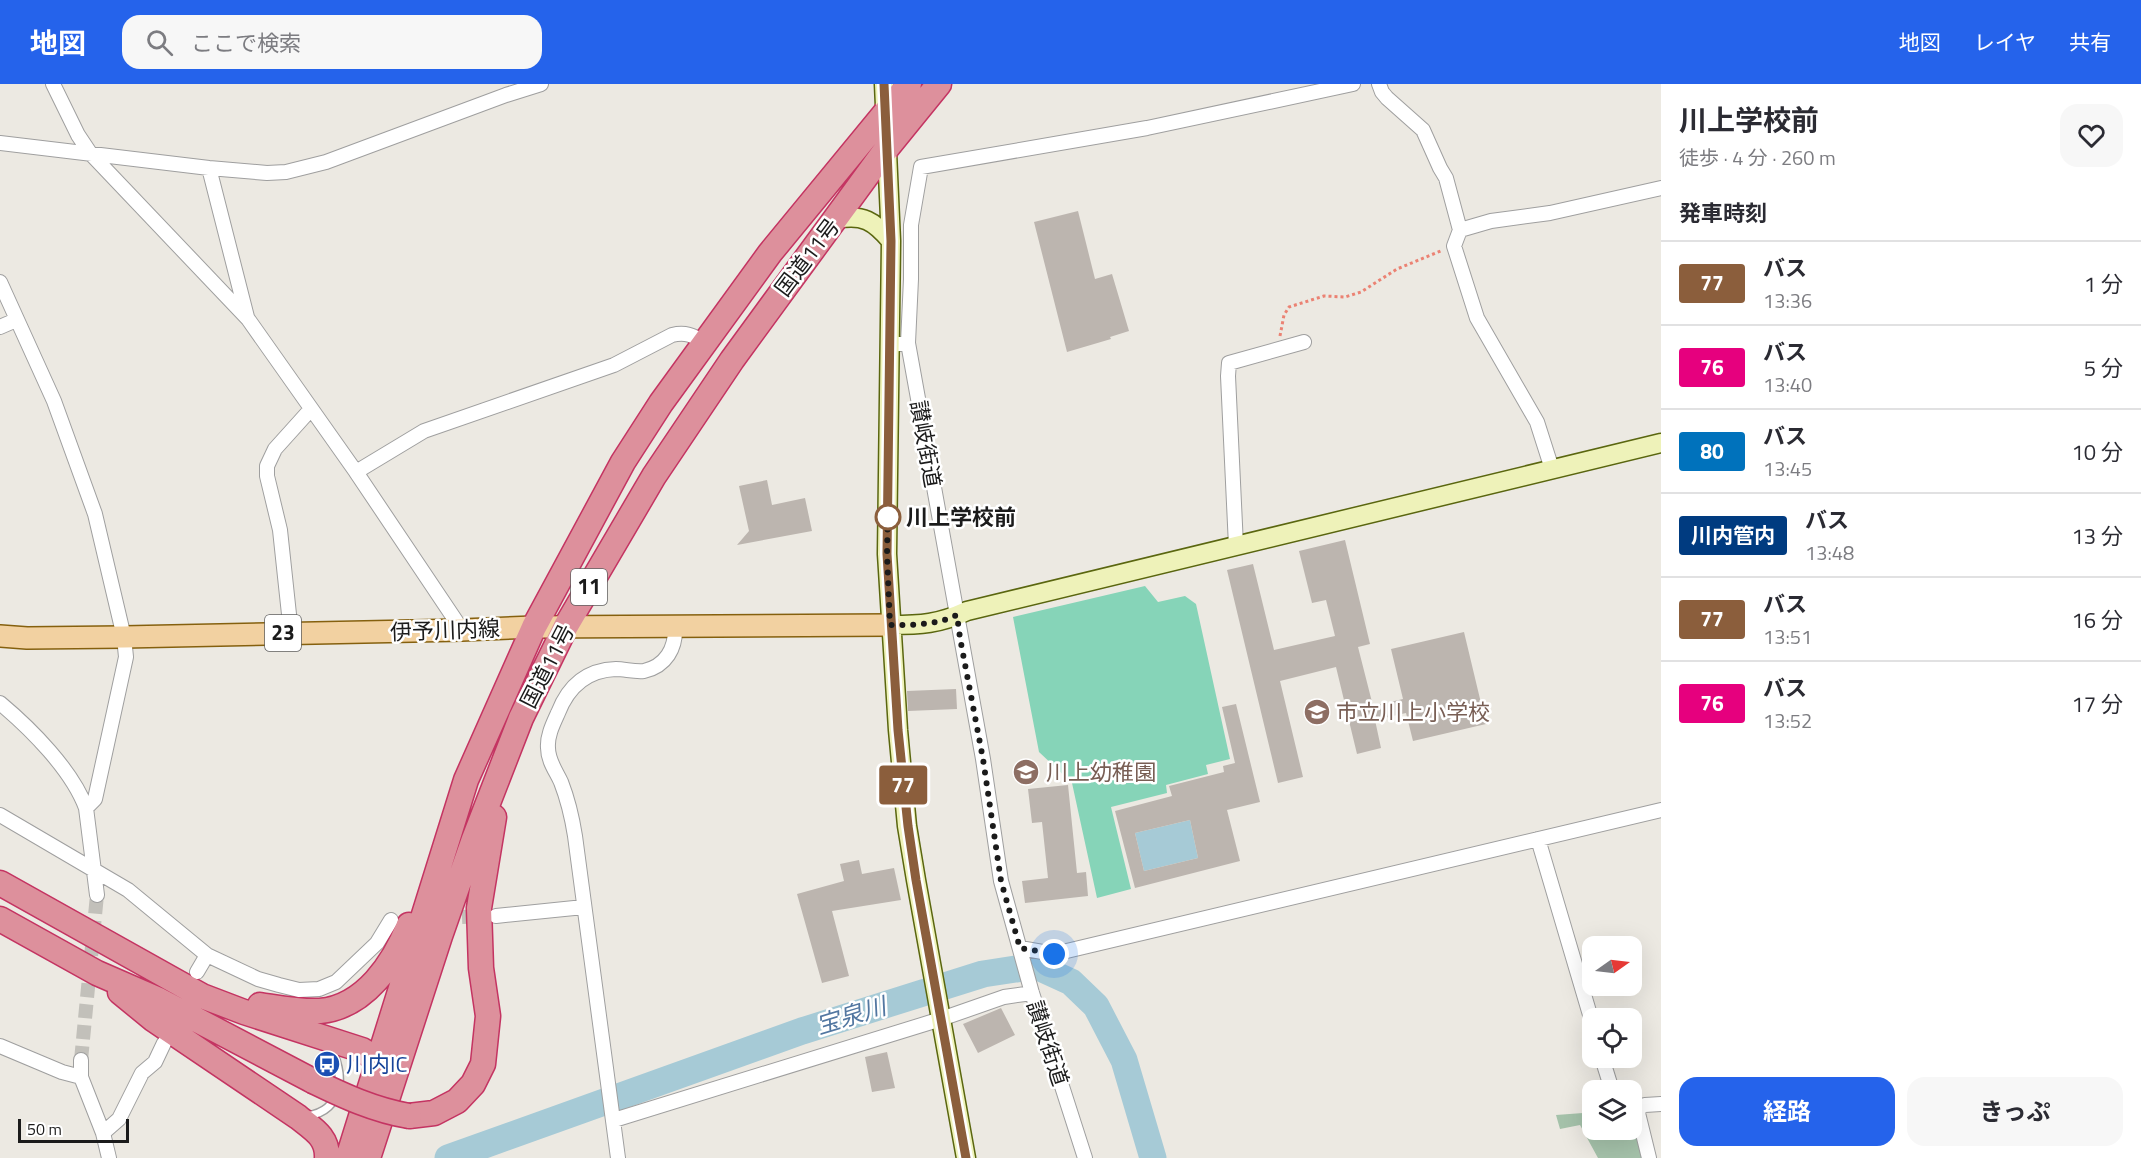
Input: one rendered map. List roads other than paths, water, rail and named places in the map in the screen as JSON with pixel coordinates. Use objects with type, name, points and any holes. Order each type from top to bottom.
[{"type":"highway","name":"国道11号","points":[[348,1158],[466,780],[534,627],[624,462],[661,403],[770,253],[909,84]]},
{"type":"highway","name":"国道11号","points":[[368,1158],[440,936],[521,718],[566,626],[654,476],[745,341],[803,260],[837,219],[887,148],[939,84]]},
{"type":"highway","points":[[202,996],[298,1011],[322,1011],[343,1005],[365,992],[383,973],[405,935],[423,888],[450,800],[466,780]]},
{"type":"highway","points":[[0,919],[97,973],[159,1000],[350,1099],[388,1113],[408,1116],[434,1113],[457,1101],[473,1084],[483,1064],[488,1016],[481,968],[479,908],[494,818],[495,788]]},
{"type":"highway","points":[[0,883],[202,996],[362,1050],[378,1060],[388,1073],[388,1098]]},
{"type":"highway","points":[[97,973],[153,1020],[298,1117],[319,1134],[327,1148],[327,1158]]},
{"type":"main road","points":[[884,84],[891,241],[899,344],[887,554],[898,730],[908,826],[966,1158]]},
{"type":"main road","points":[[837,219],[851,216],[863,219],[878,226],[891,241]]},
{"type":"main road","points":[[890,625],[942,622],[967,611],[1661,443]]},
{"type":"main road","name":"伊予川内線","points":[[0,636],[124,637],[566,626],[890,625]]},
{"type":"street","points":[[54,84],[78,135],[90,153],[248,319],[356,472],[462,630]]},
{"type":"street","points":[[0,143],[267,173],[303,169],[541,84]]},
{"type":"street","name":"讃岐街道","points":[[1085,1158],[1032,991],[1001,881],[983,759],[957,615],[899,344],[911,279],[910,225],[921,167],[1147,128],[1353,84]]},
{"type":"street","points":[[1379,84],[1382,92],[1423,130],[1446,178],[1460,230],[1454,246],[1477,318],[1537,422],[1552,469]]},
{"type":"street","points":[[209,168],[248,319]]},
{"type":"street","points":[[1460,230],[1491,221],[1550,213],[1661,188]]},
{"type":"street","points":[[0,282],[16,320],[38,361],[95,514],[124,637],[126,657],[95,799],[86,808]]},
{"type":"street","points":[[0,327],[16,320]]},
{"type":"street","points":[[356,472],[424,431],[614,365],[672,335],[682,333],[692,335],[704,342]]},
{"type":"street","points":[[1236,546],[1229,363],[1304,342]]},
{"type":"street","points":[[291,633],[280,530],[267,476],[267,466],[275,449],[310,409]]},
{"type":"street","points":[[618,1158],[571,813],[560,779],[547,750],[549,736],[564,697],[574,686],[590,675],[604,670],[644,671],[657,665],[672,648],[675,641],[675,627]]},
{"type":"street","points":[[0,703],[43,744],[76,786],[86,808],[97,896]]},
{"type":"street","points":[[1021,952],[1060,952],[1661,810]]},
{"type":"street","points":[[0,815],[128,890],[207,955],[258,979],[299,990],[319,989],[336,982],[377,943],[391,920]]},
{"type":"street","points":[[1538,839],[1588,1008]]},
{"type":"street","points":[[496,916],[584,907]]},
{"type":"street","points":[[197,972],[207,955]]},
{"type":"street","points":[[613,1117],[940,1014],[1032,991]]},
{"type":"street","points":[[103,1133],[119,1119],[142,1073],[155,1062],[164,1043]]},
{"type":"street","points":[[0,1046],[62,1072],[81,1077]]},
{"type":"street","points":[[81,1060],[81,1077],[103,1133],[109,1158]]},
{"type":"street","points":[[1642,1106],[1661,1104]]},
{"type":"street","points":[[1642,1135],[1649,1158]]},
{"type":"lane","points":[[298,1117],[313,1115],[326,1109],[337,1097],[340,1076],[336,1059],[330,1047],[319,1035]]},
{"type":"water","points":[[1190,820],[1198,858],[1144,871],[1135,833]]},
{"type":"waterway","name":"宝泉川","points":[[448,1158],[802,1031],[983,974],[1036,966],[1071,982],[1096,1006],[1124,1060],[1153,1158]]},
{"type":"tunnel","points":[[81,1060],[97,895]]},
{"type":"tunnel","points":[[441,918],[485,916]]},
{"type":"place","name":"川上学校前","points":[[888,517]]},
{"type":"place","name":"市立川上小学校","points":[[1317,712]]},
{"type":"place","name":"川上幼稚園","points":[[1026,772]]},
{"type":"place","name":"川内IC","points":[[327,1064]]}]
